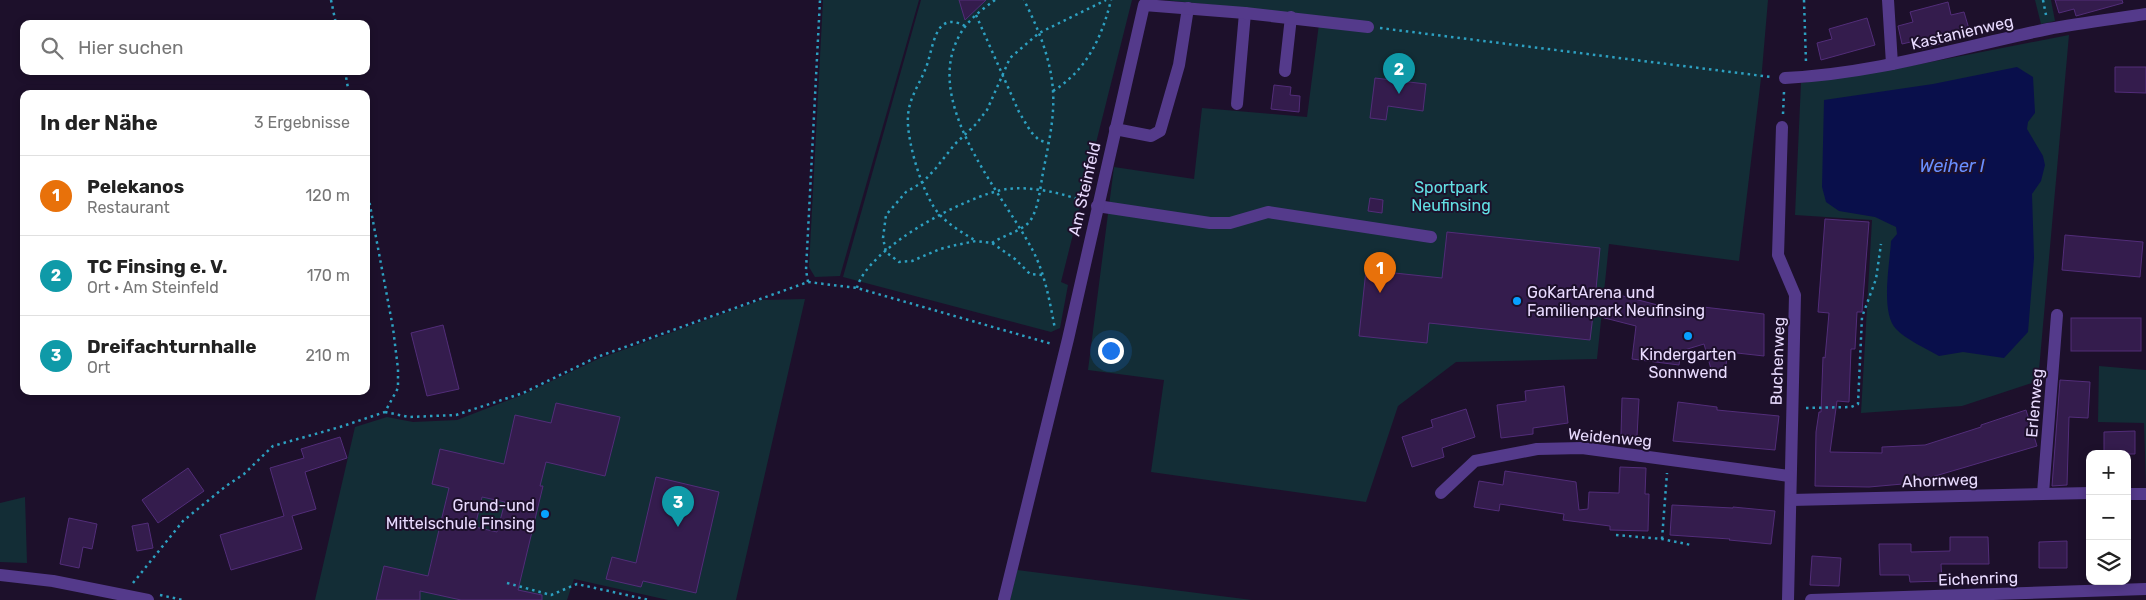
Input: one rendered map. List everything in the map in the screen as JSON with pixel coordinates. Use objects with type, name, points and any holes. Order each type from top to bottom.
[{"type":"street","points":[[1888,0],[1892,64]]},
{"type":"street","name":"Am Steinfeld","points":[[1004,600],[1067,343],[1144,4],[1291,17],[1368,27]]},
{"type":"street","points":[[1115,129],[1150,136],[1160,131],[1179,65],[1188,8]]},
{"type":"street","points":[[1236,104],[1245,13]]},
{"type":"street","name":"Kastanienweg","points":[[1785,78],[1806,77],[1892,64],[2049,29],[2146,14]]},
{"type":"street","points":[[1285,71],[1291,17]]},
{"type":"street","name":"Buchenweg","points":[[1782,127],[1778,254],[1795,295],[1788,600]]},
{"type":"street","points":[[1097,206],[1210,223],[1230,223],[1268,212],[1431,237]]},
{"type":"street","name":"Erlenweg","points":[[2043,493],[2057,315]]},
{"type":"street","name":"Weidenweg","points":[[1441,493],[1475,461],[1537,449],[1582,448],[1790,476]]},
{"type":"street","name":"Ahornweg","points":[[1791,500],[2086,493]]},
{"type":"street","points":[[2131,494],[2146,494]]},
{"type":"street","points":[[0,575],[53,581],[148,600]]},
{"type":"street","name":"Eichenring","points":[[1811,600],[2146,589]]},
{"type":"path","points":[[331,0],[335,20]]},
{"type":"path","points":[[808,282],[806,270],[820,0]]},
{"type":"path","points":[[995,0],[965,26],[952,54],[949,76],[952,98],[965,134],[986,174],[1033,251],[1042,275],[1055,330],[1067,343]]},
{"type":"path","points":[[992,243],[1027,225],[1033,216],[1040,190],[1053,113],[1053,91],[1047,59],[1039,33],[1024,0]]},
{"type":"path","points":[[1042,275],[1030,274],[1015,259],[992,243],[976,241],[940,248],[912,261],[899,262],[886,252],[883,238],[886,215],[906,192],[923,182],[987,110],[1010,58],[1039,33],[1106,0]]},
{"type":"path","points":[[1053,91],[1075,74],[1090,56],[1099,38],[1111,0]]},
{"type":"path","points":[[1804,0],[1806,77]]},
{"type":"path","points":[[976,15],[1002,74],[1031,132],[1039,140],[1048,143]]},
{"type":"path","points":[[965,26],[956,21],[945,23],[939,28],[925,70],[911,99],[908,116],[910,140],[916,168],[934,208],[955,228],[976,241]]},
{"type":"path","points":[[1368,27],[1785,78],[1782,127]]},
{"type":"path","points":[[346,75],[348,90]]},
{"type":"path","points":[[857,288],[859,281],[869,267],[913,231],[940,215],[977,198],[998,192],[1025,188],[1081,200],[1097,206]]},
{"type":"path","points":[[370,205],[394,328],[398,369],[398,388],[385,412]]},
{"type":"path","points":[[1792,408],[1851,407],[1858,404],[1862,317],[1876,279],[1882,244]]},
{"type":"path","points":[[124,595],[183,521],[244,474],[273,446],[340,428],[385,412],[408,417],[456,415],[523,393],[597,357],[808,282],[857,288],[1067,343]]},
{"type":"path","points":[[1662,540],[1668,459]]},
{"type":"path","points":[[1616,535],[1691,545]]},
{"type":"path","points":[[507,583],[551,594],[576,584],[649,600]]},
{"type":"green space","points":[[823,0],[919,0],[840,276],[815,277],[809,267]]},
{"type":"green space","points":[[921,0],[1132,0],[1061,282],[1068,285],[1060,328],[1051,332],[843,277]]},
{"type":"green space","name":"Sportpark Neufinsing","points":[[1165,0],[1768,0],[1762,70],[1739,261],[1609,244],[1597,359],[1456,362],[1398,406],[1366,502],[1151,472],[1164,380],[1088,370],[1114,167],[1194,179],[1202,108],[1307,117],[1320,16]]},
{"type":"green space","points":[[2035,0],[2051,0],[2055,21],[2041,24]]},
{"type":"green space","name":"Weiher I","points":[[2069,35],[2038,381],[1962,406],[1861,413],[1872,220],[1795,215],[1801,83],[1895,69]]},
{"type":"green space","name":"Grund-und Mittelschule Finsing","points":[[805,299],[736,600],[668,600],[574,579],[567,600],[315,600],[355,427],[387,417],[413,422],[457,420],[522,395],[598,359],[761,300]]},
{"type":"green space","points":[[2099,366],[2146,370],[2146,485],[2144,423],[2098,422]]},
{"type":"green space","points":[[25,497],[27,563],[0,562],[0,503]]},
{"type":"green space","points":[[1017,570],[1252,600],[1010,600]]},
{"type":"water","name":"Weiher I","points":[[2017,67],[2033,77],[2035,113],[2028,122],[2027,129],[2043,156],[2045,165],[2041,181],[2032,194],[2034,258],[2028,332],[2004,358],[1963,352],[1939,356],[1905,336],[1896,329],[1891,321],[1888,311],[1887,287],[1891,241],[1897,234],[1896,227],[1875,217],[1839,211],[1826,202],[1822,187],[1824,100],[1933,84]]},
{"type":"building","points":[[959,0],[986,0],[965,20]]},
{"type":"building","points":[[2055,0],[2122,0],[2123,3],[2076,16],[2074,9],[2059,13]]},
{"type":"building","points":[[1948,2],[1951,15],[1964,12],[1969,29],[1957,32],[1959,39],[1922,49],[1919,40],[1902,44],[1898,26],[1913,22],[1910,12]]},
{"type":"building","points":[[1867,18],[1875,45],[1821,60],[1817,43],[1832,39],[1829,29]]},
{"type":"building","points":[[2115,67],[2146,67],[2146,93],[2115,92]]},
{"type":"building","points":[[1375,78],[1426,84],[1423,111],[1388,106],[1386,120],[1370,118]]},
{"type":"building","points":[[1274,85],[1291,87],[1290,95],[1300,96],[1299,112],[1271,109]]},
{"type":"building","points":[[1370,198],[1383,200],[1382,213],[1368,211]]},
{"type":"building","points":[[1825,219],[1869,222],[1862,312],[1857,312],[1855,349],[1851,349],[1849,402],[1837,401],[1830,452],[1882,453],[1882,447],[1925,445],[2026,410],[2037,446],[1925,479],[1925,482],[1869,487],[1815,486],[1816,432],[1819,412],[1821,412],[1823,357],[1825,358],[1829,313],[1818,312]]},
{"type":"building","points":[[1447,232],[1600,248],[1596,289],[1700,316],[1703,307],[1764,314],[1764,356],[1728,352],[1725,371],[1711,369],[1704,344],[1681,351],[1679,365],[1632,359],[1636,326],[1593,315],[1590,340],[1429,323],[1427,343],[1359,336],[1366,270],[1442,278]]},
{"type":"building","points":[[2065,235],[2143,242],[2140,277],[2062,270]]},
{"type":"building","points":[[2071,318],[2141,318],[2141,351],[2071,351]]},
{"type":"building","points":[[443,325],[459,389],[427,396],[411,333]]},
{"type":"building","points":[[2060,380],[2090,382],[2088,418],[2069,417],[2067,485],[2052,486]]},
{"type":"building","points":[[1564,386],[1568,423],[1533,428],[1533,434],[1501,438],[1497,405],[1526,401],[1525,391]]},
{"type":"building","points":[[1622,398],[1639,399],[1637,436],[1621,435]]},
{"type":"building","points":[[1678,402],[1717,407],[1717,410],[1779,416],[1775,450],[1673,441]]},
{"type":"building","points":[[556,403],[620,417],[605,476],[546,462],[540,486],[543,486],[518,590],[542,595],[542,600],[461,600],[420,591],[420,600],[376,600],[384,566],[428,576],[449,488],[432,484],[440,449],[504,464],[515,415],[551,423]],"holes":[[[482,497],[505,502],[497,532],[475,527]]]},
{"type":"building","points":[[1466,409],[1475,437],[1442,448],[1444,457],[1412,467],[1402,437],[1433,427],[1431,420]]},
{"type":"building","points":[[2135,431],[2135,454],[2131,454],[2131,450],[2104,450],[2104,432]]},
{"type":"building","points":[[340,437],[347,458],[305,472],[316,509],[292,516],[302,549],[231,570],[220,535],[284,516],[270,468],[304,458],[301,449]]},
{"type":"building","points":[[1620,467],[1646,468],[1645,494],[1649,494],[1648,531],[1610,530],[1610,526],[1563,520],[1564,514],[1500,504],[1499,511],[1474,507],[1479,481],[1503,485],[1505,471],[1576,482],[1579,510],[1588,509],[1589,492],[1619,493]]},
{"type":"building","points":[[188,468],[204,491],[158,523],[142,500]]},
{"type":"building","points":[[656,477],[719,492],[696,593],[643,581],[641,587],[606,579],[612,557],[636,563]]},
{"type":"building","points":[[1672,505],[1733,507],[1775,511],[1771,544],[1670,535]]},
{"type":"building","points":[[69,518],[97,524],[92,549],[83,547],[79,568],[60,564]]},
{"type":"building","points":[[148,523],[153,548],[137,551],[132,526]]},
{"type":"building","points":[[1950,537],[1988,537],[1989,564],[1941,564],[1942,581],[1910,582],[1909,575],[1880,575],[1879,544],[1911,544],[1911,552],[1950,551]]},
{"type":"building","points":[[2067,541],[2067,568],[2039,568],[2039,542]]},
{"type":"building","points":[[1812,556],[1841,558],[1839,586],[1810,585]]},
{"type":"place","name":"TC Finsing e. V.","points":[[1399,94]]},
{"type":"place","name":"Pelekanos","points":[[1380,293]]},
{"type":"place","name":"GoKartArena und Familienpark Neufinsing","points":[[1517,301]]},
{"type":"place","name":"Kindergarten Sonnwend","points":[[1688,336]]},
{"type":"place","name":"Grund-und Mittelschule Finsing","points":[[545,514]]},
{"type":"place","name":"Dreifachturnhalle","points":[[678,527]]}]
